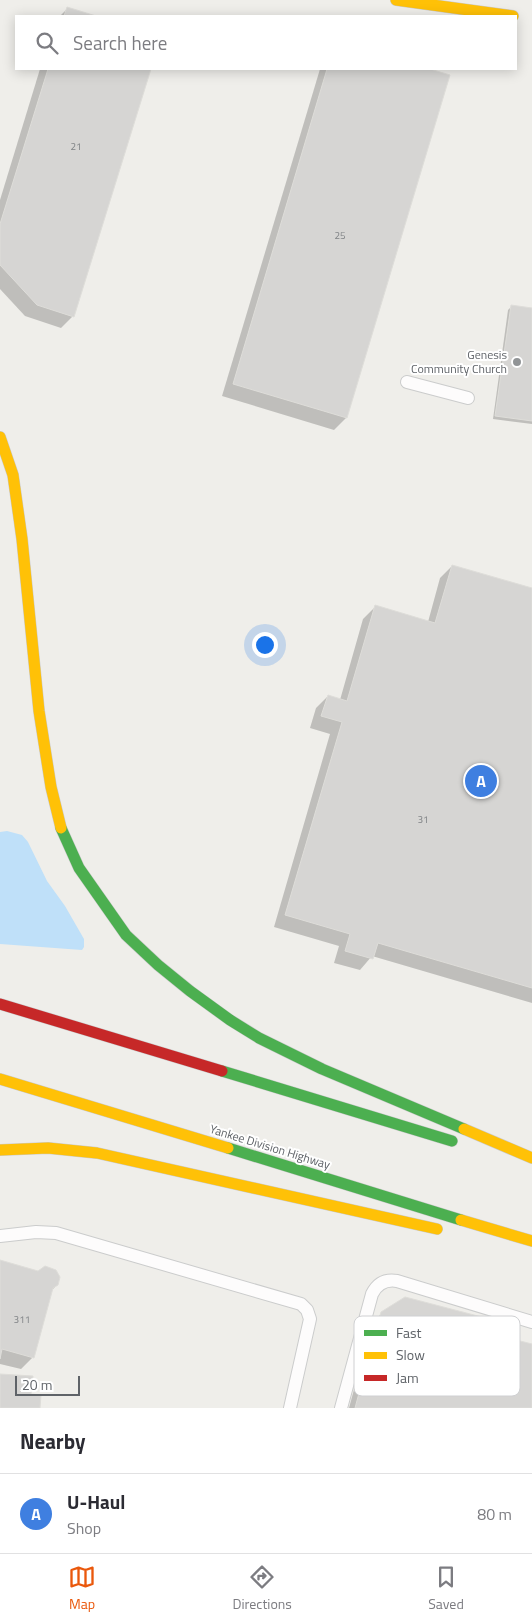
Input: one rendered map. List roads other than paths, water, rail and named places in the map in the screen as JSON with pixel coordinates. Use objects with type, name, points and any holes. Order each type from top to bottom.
[{"type":"main road","points":[[396,0],[504,15]]},
{"type":"main road","points":[[0,437],[13,475],[22,539],[39,711],[51,787],[62,827],[79,868],[126,935],[158,965],[190,991],[259,1038],[322,1069],[532,1158]]},
{"type":"main road","points":[[0,1004],[465,1145]]},
{"type":"main road","name":"Yankee Division Highway","points":[[0,1079],[532,1240]]},
{"type":"main road","points":[[0,1150],[49,1148],[88,1153],[294,1196],[446,1232]]},
{"type":"main road","points":[[494,1154],[532,1165]]},
{"type":"main road","points":[[513,1247],[532,1252]]},
{"type":"lane","points":[[407,382],[468,398]]},
{"type":"lane","points":[[0,1236],[36,1232],[56,1233],[301,1304],[309,1313],[309,1322],[290,1408]]},
{"type":"lane","points":[[366,1316],[372,1294],[382,1283],[389,1281],[396,1281],[512,1316]]},
{"type":"lane","points":[[520,1318],[532,1322]]},
{"type":"lane","points":[[340,1408],[354,1358]]},
{"type":"water","points":[[7,831],[22,835],[28,842],[47,881],[65,906],[84,939],[82,950],[0,944],[0,832]]},
{"type":"place","name":"Genesis Community Church","points":[[517,362]]},
{"type":"place","name":"U-Haul","points":[[481,781]]}]
